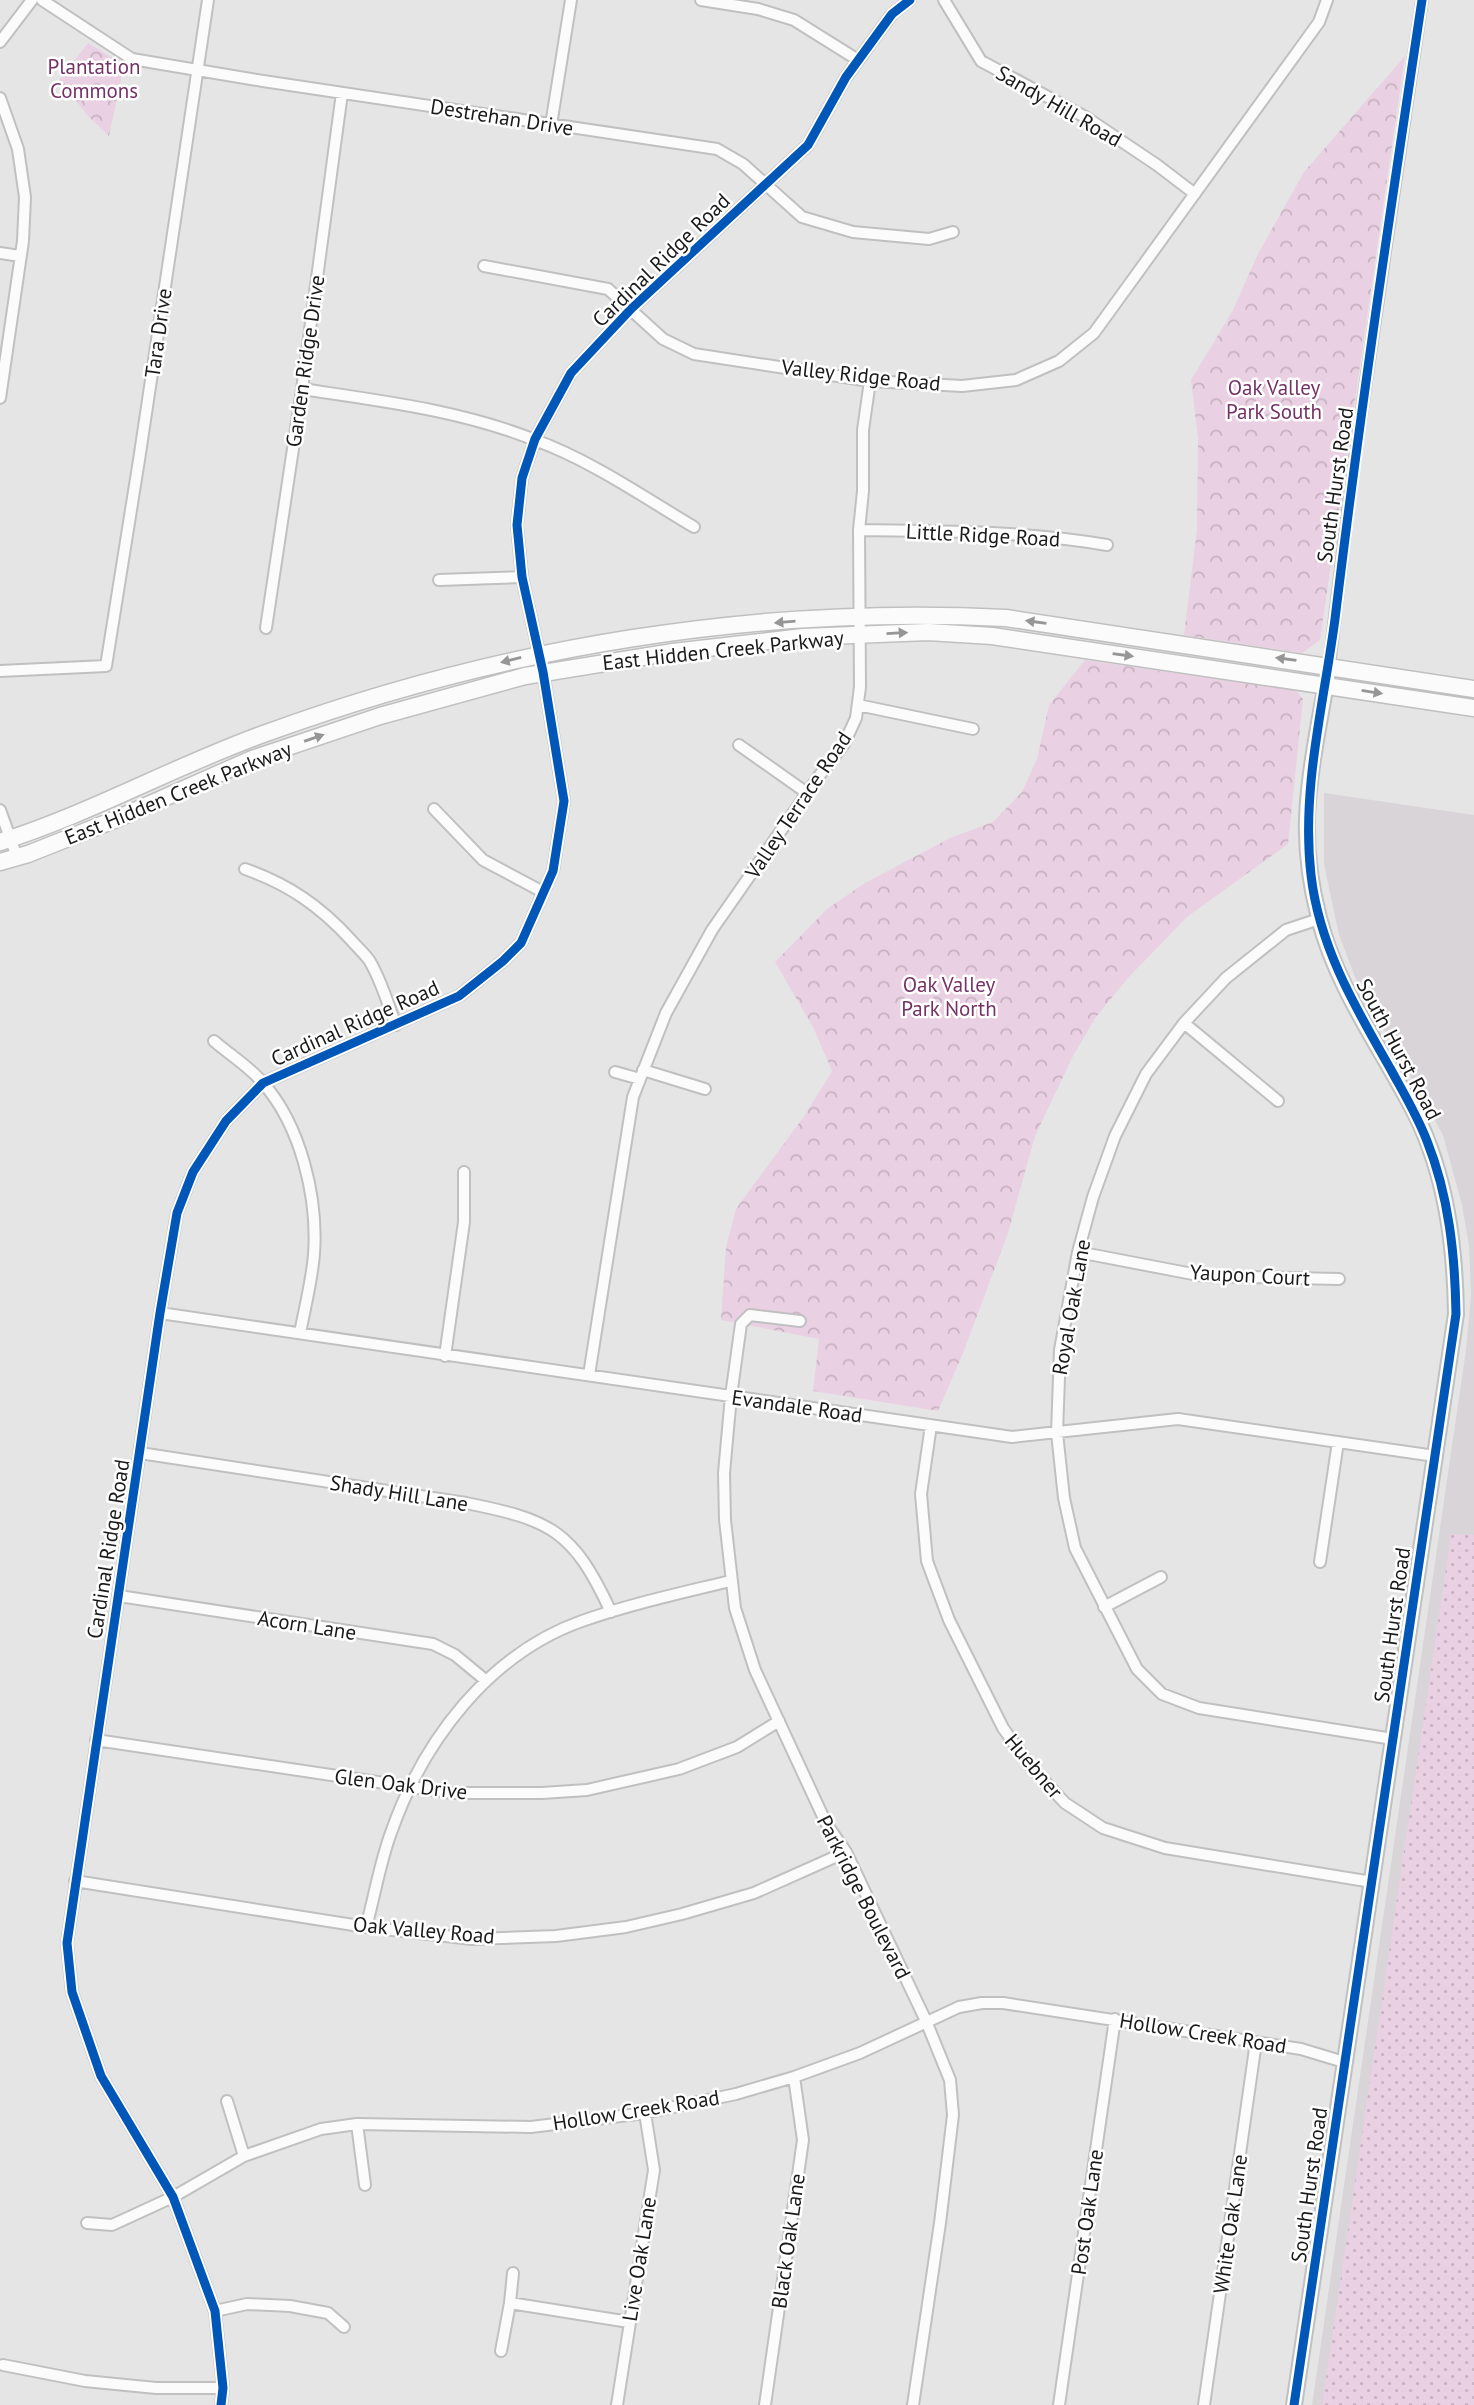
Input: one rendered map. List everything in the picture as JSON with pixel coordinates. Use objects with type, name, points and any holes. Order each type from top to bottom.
[{"type":"main road","name":"East Hidden Creek Parkway","points":[[5,841],[40,830],[163,774],[268,732],[429,680],[523,657],[682,630],[940,614],[1006,618],[1474,689]]},
{"type":"main road","name":"East Hidden Creek Parkway","points":[[0,862],[114,820],[252,759],[380,716],[543,672],[673,652],[803,637],[928,632],[992,636],[1474,708]]},
{"type":"street","points":[[0,42],[32,0]]},
{"type":"street","name":"Destrehan Drive","points":[[42,0],[132,59],[717,149],[743,164],[802,217],[853,232],[929,239],[953,232]]},
{"type":"street","name":"Tara Drive","points":[[0,671],[106,666],[208,0]]},
{"type":"street","points":[[551,125],[571,0]]},
{"type":"street","points":[[701,0],[758,9],[794,20],[858,60]]},
{"type":"street","name":"Cardinal Ridge Road","points":[[221,2405],[223,2388],[215,2311],[173,2197],[102,2076],[72,1992],[67,1943],[177,1213],[193,1172],[226,1121],[263,1083],[459,996],[521,943],[553,871],[564,801],[540,655],[522,577],[517,525],[522,478],[535,439],[571,373],[632,308],[808,145],[846,77],[892,14],[910,0]]},
{"type":"street","name":"Sandy Hill Road","points":[[944,0],[981,61],[1087,118],[1195,194]]},
{"type":"street","name":"Valley Ridge Road","points":[[484,266],[608,289],[663,339],[694,354],[870,381],[962,386],[1016,380],[1059,361],[1094,333],[1319,22],[1327,0]]},
{"type":"street","name":"South Hurst Road","points":[[1294,2405],[1455,1314],[1455,1267],[1450,1225],[1437,1168],[1415,1113],[1353,1003],[1332,955],[1319,919],[1311,874],[1307,819],[1352,477],[1422,0]]},
{"type":"street","name":"Garden Ridge Drive","points":[[266,628],[342,93]]},
{"type":"street","points":[[0,98],[18,149],[25,197],[20,256],[0,398]]},
{"type":"street","points":[[0,253],[20,256]]},
{"type":"street","name":"Valley Terrace Road","points":[[589,1375],[632,1097],[666,1013],[712,930],[844,744],[856,718],[860,687],[859,530],[863,491],[863,430],[870,381]]},
{"type":"street","points":[[302,389],[422,407],[535,439],[588,463],[694,527]]},
{"type":"street","name":"Little Ridge Road","points":[[859,530],[976,531],[1062,537],[1107,545]]},
{"type":"street","points":[[439,579],[522,577]]},
{"type":"street","points":[[858,705],[973,729]]},
{"type":"street","points":[[739,745],[807,793]]},
{"type":"street","points":[[434,809],[483,860],[544,892]]},
{"type":"street","points":[[0,810],[5,841],[17,857]]},
{"type":"street","points":[[245,869],[294,890],[336,923],[369,961],[397,1025]]},
{"type":"street","name":"Royal Oak Lane","points":[[1319,919],[1286,930],[1226,978],[1184,1023],[1146,1074],[1115,1136],[1093,1197],[1079,1252],[1060,1350],[1057,1433],[1064,1498],[1075,1548],[1137,1669],[1162,1694],[1199,1708],[1393,1739]]},
{"type":"street","points":[[1184,1023],[1278,1101]]},
{"type":"street","points":[[214,1041],[263,1083],[293,1133],[304,1163],[312,1195],[315,1226],[314,1256],[300,1333]]},
{"type":"street","points":[[615,1072],[641,1075],[705,1090]]},
{"type":"street","points":[[445,1356],[464,1222],[464,1172]]},
{"type":"street","name":"Yaupon Court","points":[[1079,1252],[1203,1276],[1339,1279]]},
{"type":"street","name":"Evandale Road","points":[[160,1313],[1012,1437],[1178,1419],[1435,1456]]},
{"type":"street","name":"Parkridge Boulevard","points":[[800,1321],[750,1315],[741,1324],[724,1473],[730,1581],[735,1608],[755,1670],[826,1823],[846,1852],[926,2021],[950,2080],[953,2115],[913,2405]]},
{"type":"street","name":"Huebner","points":[[931,1425],[921,1494],[927,1561],[949,1620],[1003,1728],[1031,1768],[1065,1802],[1103,1828],[1165,1848],[1372,1882]]},
{"type":"street","points":[[1320,1562],[1338,1441]]},
{"type":"street","name":"Shady Hill Lane","points":[[141,1453],[516,1513],[548,1527],[573,1546],[594,1576],[611,1612]]},
{"type":"street","points":[[1104,1607],[1161,1577]]},
{"type":"street","points":[[366,1927],[391,1831],[409,1788],[437,1737],[484,1679],[547,1636],[580,1621],[730,1581]]},
{"type":"street","name":"Acorn Lane","points":[[119,1596],[433,1644],[455,1655],[484,1679]]},
{"type":"street","name":"Glen Oak Drive","points":[[96,1740],[452,1793],[587,1790],[679,1769],[737,1747],[779,1721]]},
{"type":"street","name":"Oak Valley Road","points":[[75,1881],[366,1927],[471,1939],[556,1936],[626,1927],[754,1894],[846,1852]]},
{"type":"street","name":"Hollow Creek Road","points":[[87,2223],[112,2225],[173,2197],[244,2156],[321,2129],[357,2123],[531,2127],[645,2113],[736,2094],[794,2077],[860,2053],[959,2007],[982,2003],[1003,2003],[1115,2019],[1301,2049],[1344,2062]]},
{"type":"street","name":"Post Oak Lane","points":[[1059,2405],[1115,2019]]},
{"type":"street","name":"White Oak Lane","points":[[1204,2405],[1256,2042]]},
{"type":"street","name":"Black Oak Lane","points":[[765,2405],[803,2140],[794,2077]]},
{"type":"street","points":[[227,2101],[244,2156]]},
{"type":"street","name":"Live Oak Lane","points":[[617,2405],[654,2170],[645,2113]]},
{"type":"street","points":[[357,2123],[365,2185]]},
{"type":"street","points":[[501,2351],[513,2273]]},
{"type":"street","points":[[510,2303],[629,2322]]},
{"type":"street","points":[[215,2311],[247,2304],[290,2306],[328,2313],[344,2327]]},
{"type":"street","points":[[3,2365],[85,2381],[156,2388],[223,2388]]},
{"type":"shaded area","points":[[1324,793],[1474,815],[1474,2405],[1312,2405],[1466,1350],[1471,1295],[1469,1246],[1462,1205],[1443,1135],[1355,977],[1339,935],[1324,864]]},
{"type":"green space","name":"Plantation Commons","points":[[88,43],[124,65],[109,136],[89,117],[59,80]]},
{"type":"green space","name":"Oak Valley Park South","points":[[1405,56],[1320,640],[1302,653],[1184,635],[1197,529],[1198,438],[1191,380],[1232,312],[1258,254],[1304,172]]},
{"type":"green space","name":"Oak Valley Park North","points":[[1085,660],[1295,690],[1303,699],[1288,844],[1187,917],[1127,979],[1096,1017],[1073,1056],[1035,1136],[1008,1233],[938,1411],[813,1391],[819,1339],[721,1320],[726,1247],[736,1209],[805,1115],[832,1071],[813,1027],[775,962],[827,909],[865,883],[950,838],[993,822],[1022,792],[1037,759],[1049,705]]},
{"type":"green space","points":[[1451,1534],[1474,1535],[1474,2405],[1322,2405]]},
{"type":"cycle path","points":[[221,2405],[223,2388],[215,2311],[173,2197],[101,2076],[72,1992],[67,1943],[177,1213],[193,1172],[226,1121],[263,1083],[459,996],[521,943],[553,871],[564,801],[543,672],[522,577],[517,525],[522,478],[535,439],[571,373],[632,308],[808,145],[846,77],[892,14],[910,0]]},
{"type":"cycle path","points":[[1294,2405],[1456,1314],[1446,1204],[1435,1162],[1423,1131],[1352,999],[1330,951],[1315,901],[1309,843],[1315,746],[1422,0]]}]
